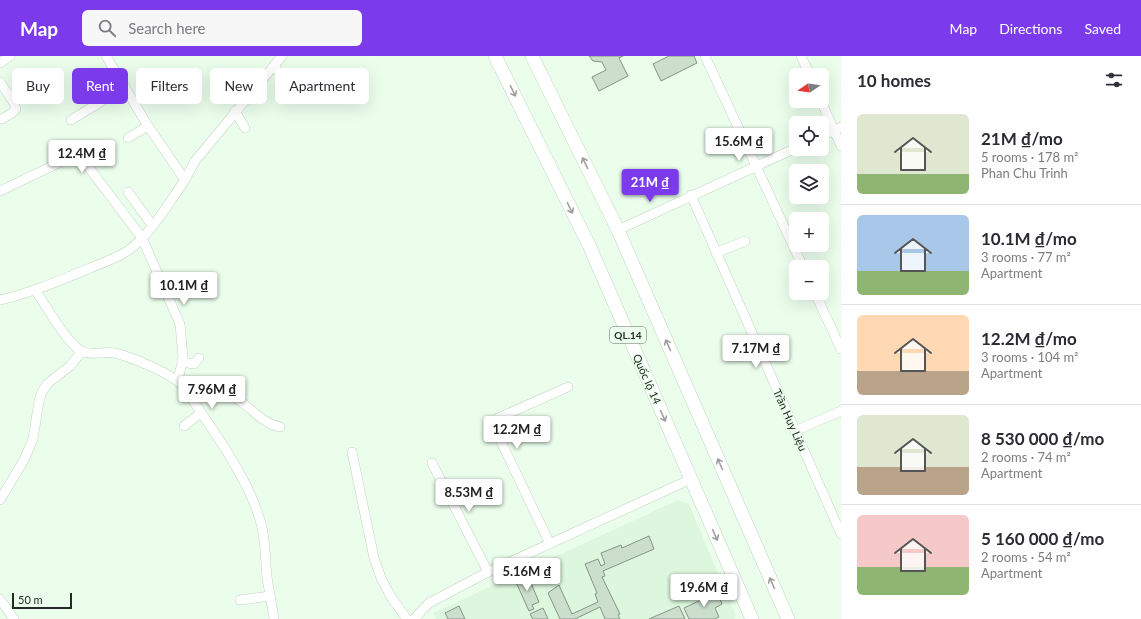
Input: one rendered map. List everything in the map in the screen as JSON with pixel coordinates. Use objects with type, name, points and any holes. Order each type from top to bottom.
[{"type":"highway","name":"Quốc lộ 14","points":[[495,56],[589,245],[752,619]]},
{"type":"highway","name":"QL.14","points":[[532,56],[618,230],[788,619]]},
{"type":"street","points":[[0,63],[10,56]]},
{"type":"street","points":[[106,56],[113,68]]},
{"type":"street","points":[[0,300],[35,290],[113,259],[128,250],[142,238],[185,180],[195,161],[282,56]]},
{"type":"street","points":[[705,56],[800,260]]},
{"type":"street","points":[[801,56],[807,68]]},
{"type":"street","points":[[0,82],[14,103],[16,109],[2,119]]},
{"type":"street","points":[[128,92],[148,126],[185,180]]},
{"type":"street","points":[[70,120],[97,104]]},
{"type":"street","points":[[825,108],[838,129],[841,146]]},
{"type":"street","points":[[235,112],[245,128]]},
{"type":"street","points":[[128,138],[148,126]]},
{"type":"street","points":[[618,230],[691,195],[789,151]]},
{"type":"street","points":[[0,191],[58,162],[76,157],[84,161],[91,168],[142,238],[180,324],[182,362],[180,383],[201,413],[253,499],[260,520],[264,541],[274,619]]},
{"type":"street","points":[[128,192],[152,225]]},
{"type":"street","name":"Trần Huy Liệu","points":[[691,195],[841,534]]},
{"type":"street","points":[[716,253],[745,241]]},
{"type":"street","points":[[35,290],[72,344],[82,352],[115,353],[166,374],[180,383],[226,393],[248,406],[266,422],[280,427]]},
{"type":"street","points":[[818,300],[841,349]]},
{"type":"street","points":[[0,500],[24,460],[33,439],[38,401],[42,392],[48,383],[70,366],[82,352]]},
{"type":"street","points":[[182,362],[194,364],[199,358]]},
{"type":"street","points":[[550,544],[494,427],[494,423],[498,418],[568,387]]},
{"type":"street","points":[[795,431],[841,411]]},
{"type":"street","points":[[184,426],[201,413]]},
{"type":"street","points":[[352,452],[374,558],[390,597],[407,619]]},
{"type":"street","points":[[432,463],[488,572]]},
{"type":"street","points":[[414,619],[429,603],[488,572],[691,479]]},
{"type":"street","points":[[240,600],[270,596]]},
{"type":"street","points":[[0,599],[14,619]]},
{"type":"shaded area","points":[[678,500],[689,504],[736,616],[734,619],[436,619],[433,613]]},
{"type":"building","points":[[589,56],[623,56],[619,58],[628,76],[599,91],[592,77],[606,70],[602,62],[593,61]]},
{"type":"building","points":[[669,56],[694,56],[697,63],[661,81],[653,64]]},
{"type":"building","points":[[649,536],[654,549],[603,571],[605,576],[602,577],[620,614],[618,615],[620,619],[605,619],[600,607],[575,619],[560,619],[548,593],[559,585],[572,614],[598,602],[595,594],[597,593],[585,564],[598,559],[601,566],[605,564],[601,553],[621,545],[622,548]]},
{"type":"building","points":[[527,574],[539,602],[532,605],[534,609],[529,611],[515,580]]},
{"type":"building","points":[[708,592],[713,596],[718,594],[722,604],[715,608],[719,617],[714,619],[689,619],[684,608],[701,600],[703,593]]},
{"type":"building","points":[[459,606],[465,619],[448,619],[445,613]]},
{"type":"building","points":[[679,606],[685,619],[649,619]]},
{"type":"building","points":[[543,608],[548,619],[533,619],[530,614]]}]
